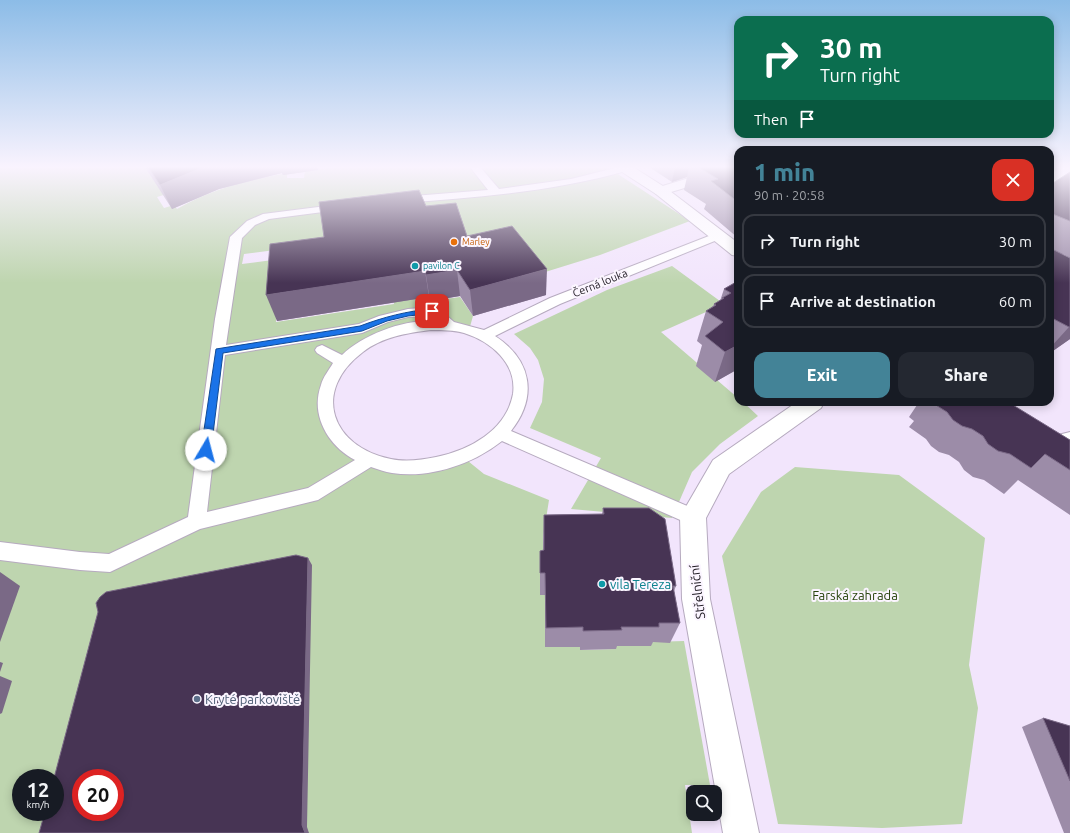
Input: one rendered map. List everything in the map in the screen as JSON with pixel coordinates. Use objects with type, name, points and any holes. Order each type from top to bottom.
[{"type":"street","points":[[679,206],[734,248]]},
{"type":"street","points":[[693,517],[721,467],[806,406]]},
{"type":"street","name":"Střelniční","points":[[693,517],[696,599],[741,833]]},
{"type":"lane","points":[[197,522],[228,283],[236,237],[251,222],[267,216],[347,206]]},
{"type":"lane","name":"Černá louka","points":[[486,336],[502,326],[555,301],[718,236]]},
{"type":"lane","points":[[219,351],[362,328],[384,319],[432,311],[450,326]]},
{"type":"lane","points":[[431,325],[450,326],[469,330],[486,336],[500,346],[511,357],[518,370],[521,386],[519,402],[512,418],[500,433],[484,446],[463,457],[440,464],[416,467],[392,466],[369,460],[351,451],[337,438],[328,424],[324,408],[326,392],[332,376],[343,362],[357,350],[373,340],[391,332],[411,327],[431,325]]},
{"type":"lane","points":[[322,350],[343,362]]},
{"type":"lane","points":[[500,433],[693,517]]},
{"type":"lane","points":[[1031,435],[1045,442],[1054,443],[1070,438]]},
{"type":"lane","points":[[0,551],[80,561],[110,563],[197,522],[312,494],[369,460]]},
{"type":"green space","points":[[0,206],[163,206],[164,208],[175,206],[177,209],[183,206],[667,206],[690,221],[600,255],[542,273],[329,243],[244,254],[242,264],[280,259],[276,322],[394,304],[393,295],[427,290],[430,301],[460,297],[473,316],[469,330],[411,327],[357,350],[326,392],[337,438],[392,466],[463,457],[484,474],[549,500],[543,538],[544,573],[540,573],[540,594],[545,595],[546,647],[580,647],[581,650],[616,649],[616,646],[651,646],[651,642],[684,641],[710,785],[685,785],[686,821],[690,821],[692,833],[0,833]]},
{"type":"green space","points":[[672,266],[724,304],[661,332],[734,395],[734,406],[747,406],[758,416],[720,444],[692,472],[672,518],[571,509],[601,458],[530,428],[542,402],[544,379],[538,360],[530,348],[514,334],[607,290]]},
{"type":"green space","name":"Farská zahrada","points":[[795,467],[899,475],[985,538],[969,665],[978,708],[962,824],[882,828],[778,824],[722,556],[761,492]]},
{"type":"building","points":[[320,206],[457,206],[467,236],[512,226],[547,269],[470,290],[457,270],[426,275],[425,271],[266,295],[270,244],[324,237]]},
{"type":"building","points":[[1054,206],[1070,206],[1070,221],[1054,215]]},
{"type":"building","points":[[1054,250],[1070,258],[1069,327],[1054,319]]},
{"type":"building","points":[[734,283],[734,347],[725,352],[705,336],[723,322],[706,311],[724,298],[722,298],[731,293],[724,289]]},
{"type":"building","points":[[937,406],[1015,406],[1070,440],[1070,470],[1045,454],[1031,468],[1010,454],[998,451],[988,444],[983,436],[953,420],[947,412]]},
{"type":"building","name":"vila Tereza","points":[[603,508],[649,508],[665,519],[676,586],[673,586],[680,623],[659,623],[659,627],[621,627],[622,630],[583,631],[583,627],[546,628],[545,573],[540,573],[540,551],[544,550],[544,515],[604,514]]},
{"type":"building","name":"Kryté parkoviště","points":[[296,555],[308,558],[302,825],[305,833],[39,833],[42,821],[64,821],[64,769],[56,769],[98,612],[96,603],[106,592]]},
{"type":"building","points":[[1043,718],[1070,726],[1070,781]]},
{"type":"place","name":"Marley","points":[[454,242]]},
{"type":"place","name":"pavilon C","points":[[415,266]]},
{"type":"place","name":"vila Tereza","points":[[602,584]]},
{"type":"place","name":"Kryté parkoviště","points":[[197,699]]},
{"type":"route","points":[[206,450],[219,351],[362,328],[384,319],[432,311]]}]
